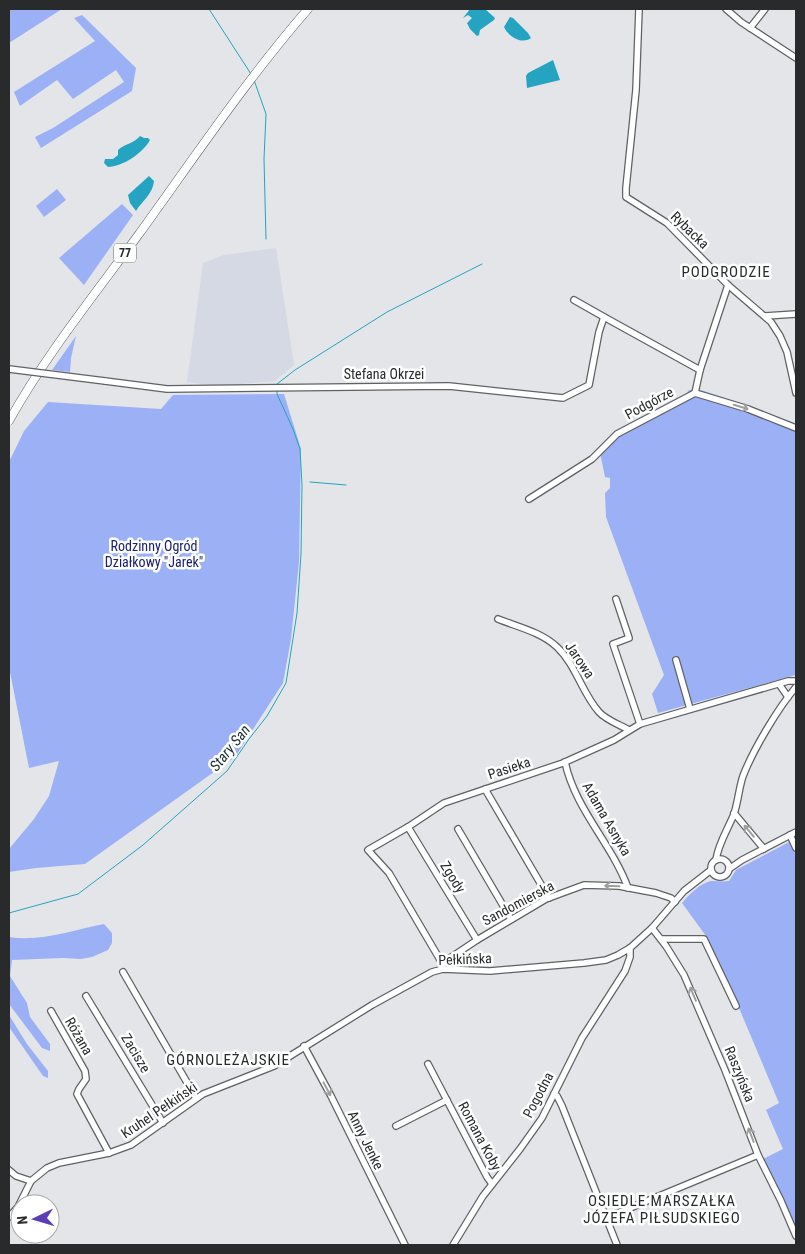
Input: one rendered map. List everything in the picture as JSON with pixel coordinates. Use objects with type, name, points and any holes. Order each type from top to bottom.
[{"type":"main road","name":"77","points":[[9,421],[45,363],[262,66],[308,9]]},
{"type":"street","name":"Rybacka","points":[[639,9],[636,90],[626,197],[667,223],[728,285],[765,316],[780,336],[787,352],[796,393]]},
{"type":"street","points":[[726,9],[750,28],[796,58]]},
{"type":"street","points":[[750,28],[766,9]]},
{"type":"street","points":[[695,393],[700,370],[728,285]]},
{"type":"street","points":[[574,300],[700,370]]},
{"type":"street","points":[[765,316],[796,314]]},
{"type":"street","name":"Stefana Okrzei","points":[[9,369],[167,389],[449,386],[563,398],[589,385],[599,332],[604,317]]},
{"type":"street","name":"Podgórze","points":[[529,499],[592,458],[617,434],[695,393],[748,409],[796,428]]},
{"type":"street","points":[[616,599],[629,638],[613,644],[640,724]]},
{"type":"street","name":"Jarowa","points":[[498,619],[540,634],[557,647],[566,657],[600,713],[629,730]]},
{"type":"street","points":[[676,660],[690,709]]},
{"type":"street","name":"Pasieka","points":[[444,967],[389,873],[368,850],[444,803],[565,762],[614,740],[640,724],[779,684],[796,681]]},
{"type":"street","points":[[779,684],[788,697]]},
{"type":"street","points":[[796,687],[754,751],[743,776],[734,813],[717,852],[724,863],[728,873],[724,877],[719,878],[714,876],[711,870],[712,864],[724,863],[742,860],[796,832]]},
{"type":"street","name":"Adama Asnyka","points":[[565,762],[573,786],[589,817],[621,869],[628,888]]},
{"type":"street","points":[[486,789],[549,898]]},
{"type":"street","points":[[734,813],[764,848]]},
{"type":"street","name":"Zgody","points":[[408,827],[477,940]]},
{"type":"street","points":[[458,829],[511,919]]},
{"type":"street","points":[[790,835],[796,848]]},
{"type":"street","name":"Pełkińska","points":[[230,1083],[267,1069],[415,981],[444,967],[490,970],[584,963],[606,960],[618,955],[630,948],[652,928],[684,891],[711,870]]},
{"type":"street","name":"Pełkińska","points":[[698,881],[714,876]]},
{"type":"street","name":"Sandomierska","points":[[444,967],[447,960],[511,919],[549,898],[584,885],[619,886],[656,893],[671,898],[675,902]]},
{"type":"street","name":"Raszyńska","points":[[652,928],[684,975],[724,1068],[758,1155],[796,1236]]},
{"type":"street","points":[[661,939],[704,940],[736,1006]]},
{"type":"street","name":"Pogodna","points":[[453,1245],[472,1212],[530,1137],[582,1038],[625,971],[630,957],[630,948]]},
{"type":"street","name":"Zacisze","points":[[123,972],[196,1098]]},
{"type":"street","name":"Zacisze","points":[[86,996],[163,1123]]},
{"type":"street","name":"Różana","points":[[51,1011],[85,1071],[86,1079],[78,1089],[77,1094],[109,1153]]},
{"type":"street","name":"Anny Jenke","points":[[304,1046],[405,1245]]},
{"type":"street","name":"Romana Koby","points":[[428,1064],[492,1184]]},
{"type":"street","name":"Kruhel Pełkiński","points":[[9,1217],[42,1170],[53,1165],[109,1153],[131,1146],[196,1098],[230,1083]]},
{"type":"street","points":[[554,1094],[562,1106],[617,1245]]},
{"type":"street","name":"Romana Koby","points":[[396,1126],[447,1100]]},
{"type":"street","points":[[606,1218],[758,1155]]},
{"type":"street","points":[[9,1170],[16,1176],[32,1182]]},
{"type":"shaded area","points":[[470,9],[485,9],[495,18],[480,30],[477,36],[467,23],[472,18],[468,15],[463,18]]},
{"type":"shaded area","points":[[510,17],[531,38],[519,40],[508,34],[504,27]]},
{"type":"shaded area","points":[[553,60],[560,80],[527,88],[526,76],[528,73]]},
{"type":"shaded area","points":[[140,136],[150,140],[137,154],[119,165],[108,167],[104,163],[105,159],[113,159],[118,155],[118,150]]},
{"type":"shaded area","points":[[149,176],[154,181],[153,186],[136,211],[130,203],[128,195]]},
{"type":"shaded area","points":[[276,248],[294,365],[275,381],[218,386],[187,382],[203,263],[224,255]]},
{"type":"green space","points":[[9,9],[62,9],[9,43]]},
{"type":"green space","points":[[82,15],[136,68],[132,91],[41,148],[35,137],[53,128],[124,82],[116,70],[73,99],[57,80],[20,106],[14,92],[95,41],[74,18]]},
{"type":"green space","points":[[57,189],[66,200],[44,217],[36,206]]},
{"type":"green space","points":[[122,204],[133,215],[84,285],[59,258]]},
{"type":"green space","points":[[76,336],[70,372],[52,370]]},
{"type":"green space","points":[[689,390],[701,390],[796,424],[796,675],[658,713],[652,694],[664,675],[606,517],[605,493],[610,488],[610,478],[605,477],[599,448],[613,435],[686,394]]},
{"type":"green space","name":"Rodzinny Ogród Działkowy \"Jarek\"","points":[[284,394],[301,449],[299,562],[291,639],[283,683],[235,757],[85,864],[9,872],[9,849],[34,819],[49,796],[59,761],[29,768],[9,667],[9,462],[24,431],[48,402],[161,409],[173,395]]},
{"type":"green space","points":[[789,842],[796,855],[796,1234],[763,1159],[783,1149],[766,1110],[779,1103],[706,936],[682,903],[704,884],[712,881],[729,881],[736,870]]},
{"type":"green space","points":[[104,924],[112,933],[112,943],[108,950],[92,957],[81,959],[12,960],[10,976],[27,1003],[30,1017],[50,1044],[50,1051],[42,1048],[9,1004],[9,937],[45,937]]},
{"type":"green space","points":[[9,1015],[27,1044],[48,1071],[48,1078],[43,1076],[9,1027]]},
{"type":"waterway","points":[[209,9],[251,74]]},
{"type":"waterway","points":[[254,80],[266,114],[264,159],[266,239]]},
{"type":"waterway","points":[[277,384],[295,370],[387,312],[482,264]]},
{"type":"waterway","name":"Stary San","points":[[9,913],[78,894],[143,845],[227,771],[267,716],[286,683],[297,613],[301,554],[302,485],[300,449],[277,391]]},
{"type":"waterway","points":[[310,482],[346,485]]},
{"type":"district","name":"PODGRODZIE","points":[[726,272]]},
{"type":"district","name":"GÓRNOLEŻAJSKIE","points":[[228,1060]]},
{"type":"district","name":"OSIEDLE MARSZAŁKA JÓZEFA PIŁSUDSKIEGO","points":[[662,1210]]}]
